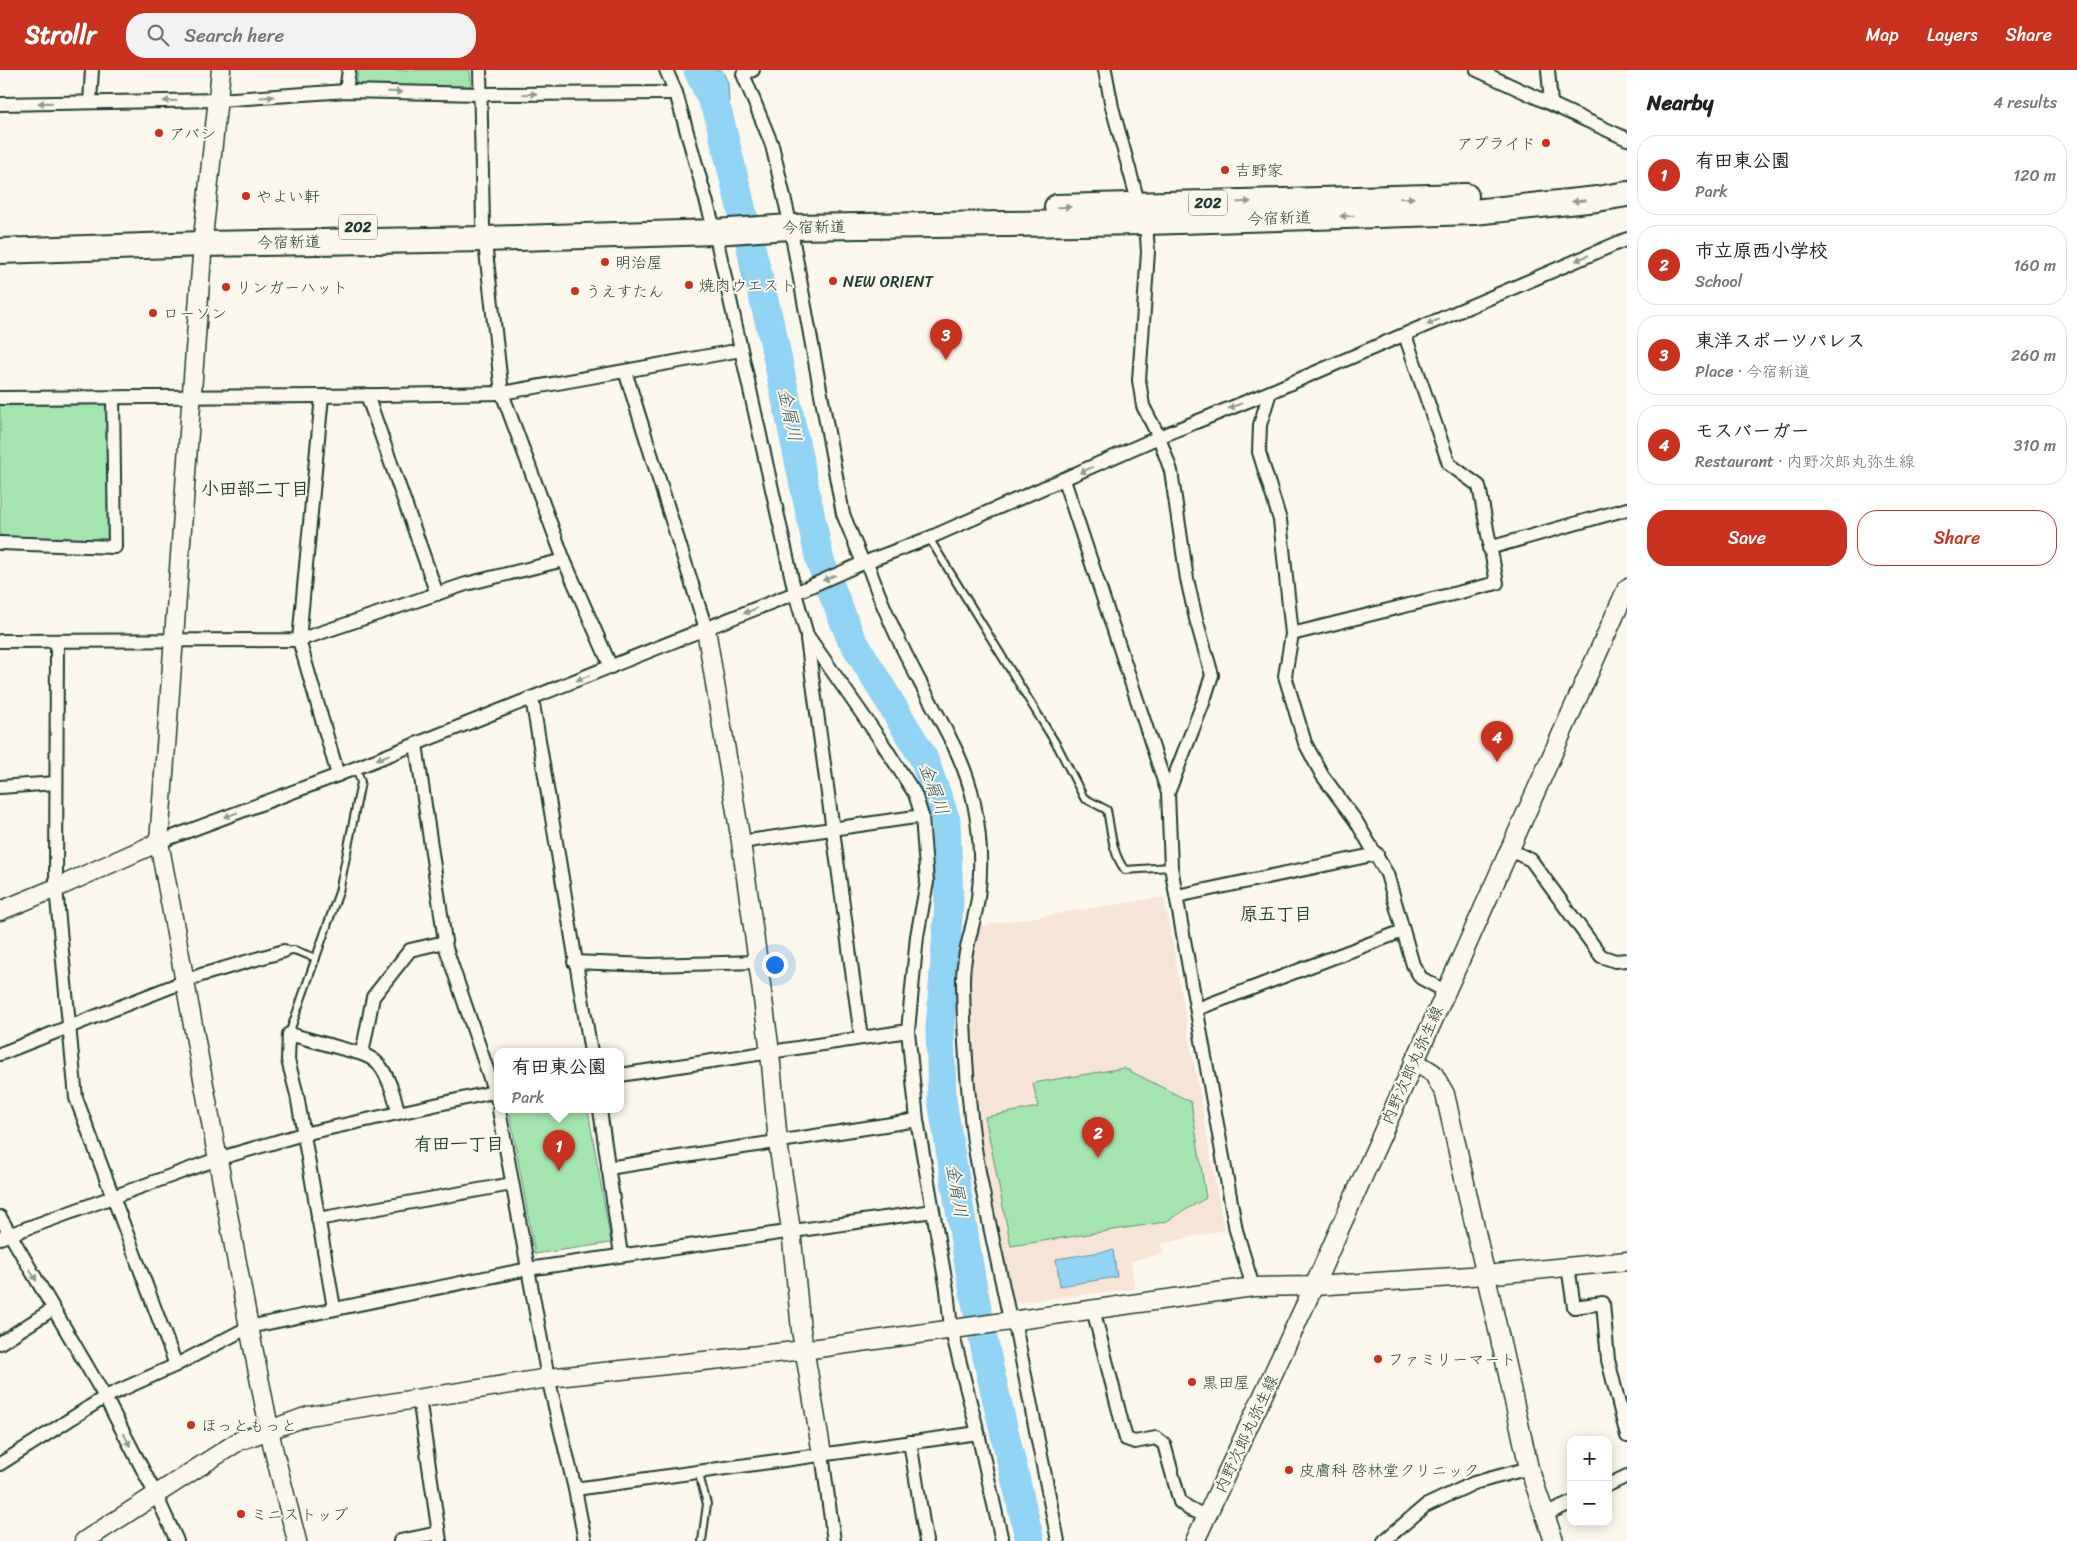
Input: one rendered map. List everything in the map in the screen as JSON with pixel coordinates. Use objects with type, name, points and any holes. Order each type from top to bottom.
[{"type":"highway","name":"今宿新道","points":[[1143,214],[1472,196],[1595,184],[1627,178]]},
{"type":"highway","name":"今宿新道","points":[[0,236],[203,236],[483,232],[789,221],[1143,214],[1474,212],[1627,194]]},
{"type":"highway","name":"今宿新道","points":[[0,251],[203,236]]},
{"type":"street","points":[[90,102],[92,70]]},
{"type":"street","points":[[221,70],[203,236],[159,842],[248,1327],[297,1541]]},
{"type":"street","points":[[346,91],[349,70]]},
{"type":"street","points":[[480,70],[483,232],[502,393],[564,560],[611,667]]},
{"type":"street","points":[[666,70],[676,92],[714,224],[795,593],[807,635],[861,1037]]},
{"type":"street","points":[[1105,70],[1112,107],[1143,214],[1148,252],[1139,380],[1143,406],[1159,436],[1171,471],[1187,579],[1212,675],[1203,704],[1168,793]]},
{"type":"street","points":[[1477,70],[1627,139]]},
{"type":"street","points":[[1548,70],[1551,103]]},
{"type":"street","points":[[746,71],[772,145],[789,221],[843,514],[882,604],[920,683],[955,746],[967,775],[974,804],[978,834],[978,897],[966,951],[963,982],[969,1096],[975,1143],[1058,1541]]},
{"type":"street","points":[[0,104],[219,100],[346,91],[481,94],[676,92]]},
{"type":"street","points":[[0,911],[159,842],[356,768],[795,593],[865,562],[930,538],[1064,480],[1159,436],[1270,392],[1627,239]]},
{"type":"street","points":[[1292,634],[1497,583],[1479,486],[1449,464],[1405,334]]},
{"type":"street","points":[[0,398],[502,393],[742,350]]},
{"type":"street","points":[[625,371],[706,629],[741,842],[758,962],[804,1350],[822,1454],[834,1541]]},
{"type":"street","points":[[1270,392],[1260,425],[1259,452],[1280,520],[1292,634],[1285,676],[1305,743],[1322,775],[1356,821],[1387,874],[1413,965],[1421,978],[1445,991]]},
{"type":"street","points":[[367,395],[437,594]]},
{"type":"street","points":[[322,396],[299,640],[338,775]]},
{"type":"street","points":[[0,543],[114,547],[113,398]]},
{"type":"street","points":[[1064,480],[1168,793],[1171,867],[1236,1230],[1253,1287]]},
{"type":"street","points":[[1490,548],[1627,509]]},
{"type":"street","points":[[0,641],[299,640],[466,584],[564,560]]},
{"type":"street","name":"内野次郎丸弥生線","points":[[1195,1541],[1314,1286],[1627,588]]},
{"type":"street","points":[[807,635],[881,741],[914,794],[922,816],[927,882],[917,936],[908,1031],[917,1120],[947,1290],[951,1328],[978,1433],[1002,1541]]},
{"type":"street","points":[[57,641],[56,888],[71,1026],[76,1098],[176,1365]]},
{"type":"street","points":[[532,698],[589,1048]]},
{"type":"street","points":[[416,744],[445,942],[494,1086]]},
{"type":"street","points":[[0,787],[56,783]]},
{"type":"street","points":[[741,842],[922,816]]},
{"type":"street","points":[[1510,850],[1531,860],[1601,956],[1615,961],[1627,960]]},
{"type":"street","points":[[1177,896],[1377,854]]},
{"type":"street","points":[[1197,1009],[1404,930]]},
{"type":"street","points":[[362,1054],[373,997],[410,950],[445,942]]},
{"type":"street","points":[[0,1054],[202,975],[284,951]]},
{"type":"street","points":[[574,962],[650,965],[758,962]]},
{"type":"street","points":[[624,1074],[908,1031]]},
{"type":"street","points":[[334,1308],[302,1134],[297,1095],[288,1060],[289,1034],[362,1054],[376,1062],[382,1068],[398,1113]]},
{"type":"street","points":[[1414,1061],[1433,1073],[1445,1094],[1490,1275],[1529,1468],[1554,1541]]},
{"type":"street","points":[[4,1236],[217,1159],[302,1134],[398,1113],[494,1096]]},
{"type":"street","points":[[500,1113],[548,1378],[586,1541]]},
{"type":"street","points":[[600,1113],[621,1255]]},
{"type":"street","points":[[608,1168],[917,1120]]},
{"type":"street","points":[[318,1219],[512,1184]]},
{"type":"street","points":[[0,1464],[105,1397],[176,1365],[248,1327],[528,1269],[933,1211]]},
{"type":"street","points":[[0,1217],[4,1236],[53,1309],[105,1397],[156,1495],[177,1541]]},
{"type":"street","points":[[1490,1275],[1627,1261]]},
{"type":"street","points":[[84,1541],[238,1441],[308,1416],[548,1378],[804,1350],[1253,1287],[1314,1286],[1490,1275],[1569,1273],[1627,1268]]},
{"type":"street","points":[[1569,1273],[1574,1307],[1603,1303],[1608,1360],[1627,1436]]},
{"type":"street","points":[[0,1343],[53,1309]]},
{"type":"street","points":[[1093,1309],[1126,1438],[1135,1442],[1156,1438],[1164,1444],[1180,1502],[1189,1509],[1208,1516]]},
{"type":"street","points":[[400,1541],[439,1537],[419,1398]]},
{"type":"street","points":[[575,1489],[978,1433]]},
{"type":"street","points":[[910,1442],[926,1541]]},
{"type":"street","points":[[1384,1541],[1424,1506],[1474,1482],[1529,1468]]},
{"type":"street","points":[[1612,1484],[1626,1479]]},
{"type":"street","points":[[1544,1515],[1567,1505]]},
{"type":"lane","points":[[930,538],[1058,747],[1084,798],[1107,810],[1114,846],[1121,865],[1125,870],[1171,867]]},
{"type":"lane","points":[[289,1034],[339,892],[361,782],[356,768]]},
{"type":"lane","points":[[284,951],[294,950],[316,958]]},
{"type":"lane","points":[[698,1471],[707,1504],[702,1541]]},
{"type":"shaded area","points":[[1164,897],[1224,1230],[1161,1244],[1163,1254],[1131,1261],[1135,1289],[1014,1303],[971,1086],[967,964],[979,926]]},
{"type":"green space","points":[[358,70],[470,70],[471,86],[356,86]]},
{"type":"green space","points":[[0,403],[108,403],[110,542],[0,539]]},
{"type":"green space","points":[[1124,1068],[1191,1102],[1206,1198],[1165,1222],[1011,1246],[985,1117],[1038,1107],[1033,1083]]},
{"type":"green space","points":[[510,1113],[589,1113],[611,1243],[535,1254]]},
{"type":"water","points":[[696,70],[722,70],[728,83],[734,199],[762,286],[744,283],[726,192],[721,124],[708,77]]},
{"type":"water","points":[[1113,1250],[1117,1277],[1060,1286],[1056,1259]]},
{"type":"pier","points":[[737,199],[753,251],[735,251],[725,200]]},
{"type":"waterway","name":"金屑川","points":[[698,70],[718,113],[773,337],[820,561],[850,636],[923,757],[946,820],[949,903],[940,1028],[942,1100],[971,1278],[989,1367],[1030,1541]]},
{"type":"place","name":"アバシ","points":[[159,133]]},
{"type":"place","name":"アプライド","points":[[1546,143]]},
{"type":"place","name":"吉野家","points":[[1225,170]]},
{"type":"place","name":"やよい軒","points":[[246,196]]},
{"type":"place","name":"明治屋","points":[[605,262]]},
{"type":"place","name":"NEW ORIENT","points":[[833,281]]},
{"type":"place","name":"焼肉ウエスト","points":[[689,285]]},
{"type":"place","name":"リンガーハット","points":[[226,287]]},
{"type":"place","name":"うえすたん","points":[[575,291]]},
{"type":"place","name":"ローソン","points":[[153,313]]},
{"type":"place","name":"東洋スポーツパレス","points":[[946,360]]},
{"type":"place","name":"モスバーガー","points":[[1497,762]]},
{"type":"place","name":"市立原西小学校","points":[[1098,1158]]},
{"type":"place","name":"有田東公園","points":[[559,1171]]},
{"type":"place","name":"ファミリーマート","points":[[1378,1359]]},
{"type":"place","name":"黒田屋","points":[[1192,1382]]},
{"type":"place","name":"ほっともっと","points":[[191,1425]]},
{"type":"place","name":"皮膚科 啓林堂クリニック","points":[[1289,1470]]},
{"type":"place","name":"ミニストップ","points":[[241,1514]]},
{"type":"district","name":"小田部二丁目","points":[[255,489]]},
{"type":"district","name":"原五丁目","points":[[1276,914]]},
{"type":"district","name":"有田一丁目","points":[[459,1144]]}]
